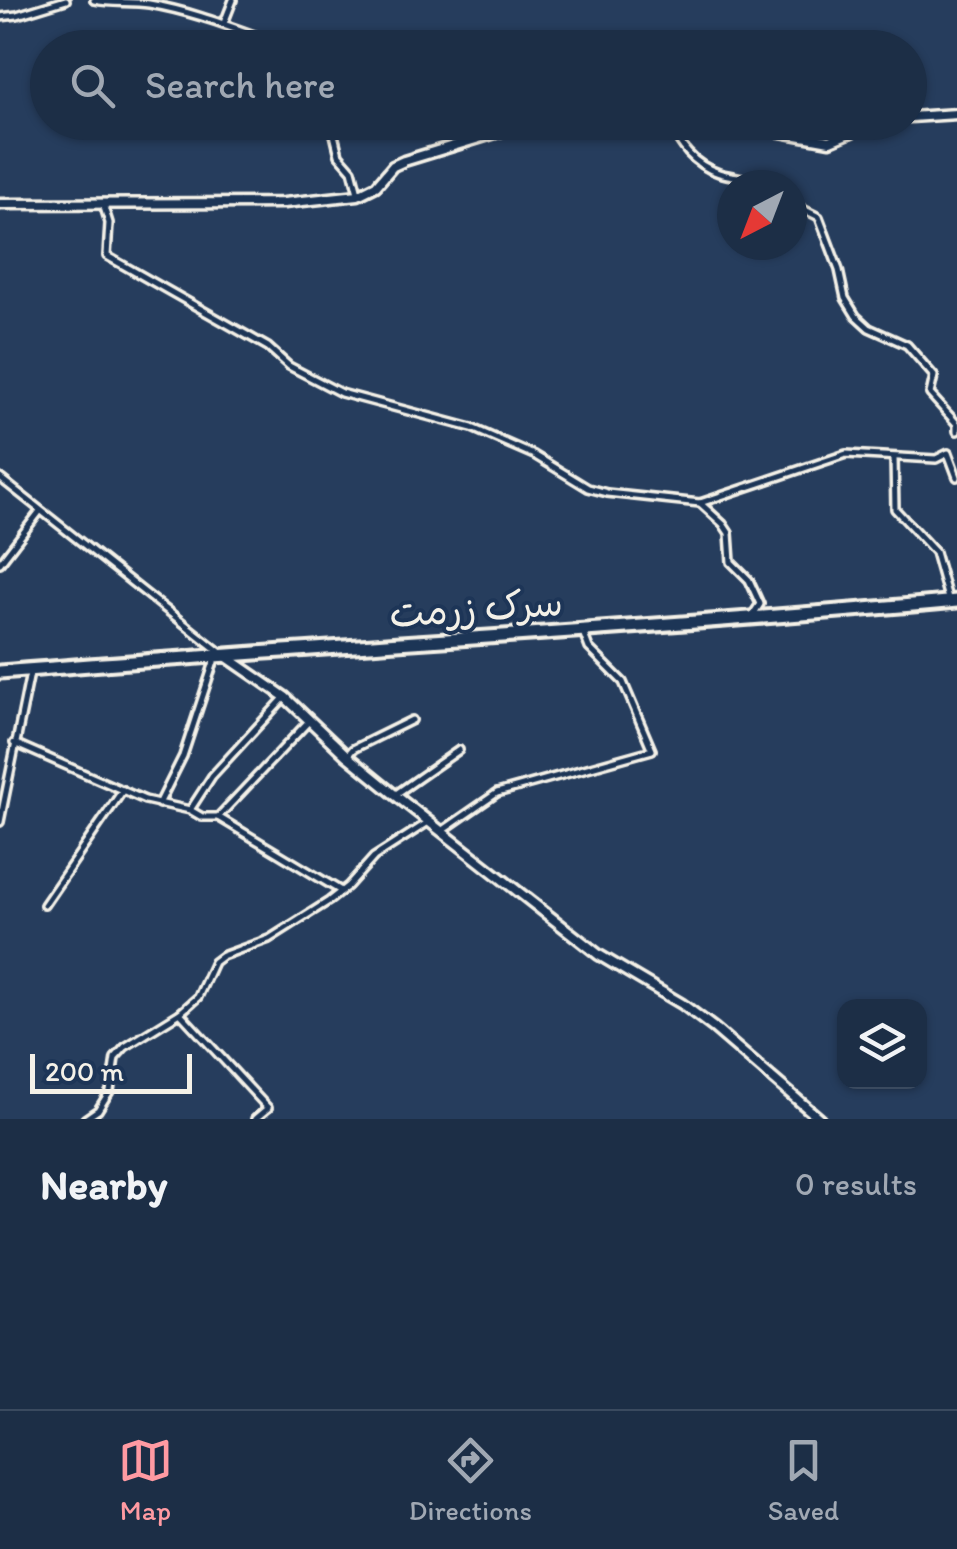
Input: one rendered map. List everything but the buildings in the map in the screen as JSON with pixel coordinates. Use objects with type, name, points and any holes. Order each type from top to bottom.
[{"type":"highway","name":"سرک زرمت","points":[[0,672],[426,644],[953,601]]},
{"type":"street","points":[[0,16],[17,15],[66,0]]},
{"type":"street","points":[[94,0],[146,3],[243,30]]},
{"type":"street","points":[[224,23],[234,0]]},
{"type":"street","points":[[927,116],[957,114]]},
{"type":"street","points":[[335,140],[339,155],[352,170],[358,195]]},
{"type":"street","points":[[0,204],[284,204],[358,195],[376,186],[393,166],[473,140]]},
{"type":"street","points":[[678,140],[699,164],[717,172]]},
{"type":"street","points":[[103,204],[109,223],[107,256],[268,348],[289,366],[341,393],[472,428],[534,454],[588,488],[607,494],[704,502],[846,454],[936,459],[957,450]]},
{"type":"street","points":[[807,209],[818,217],[839,270],[845,298],[856,316],[869,328],[907,345],[934,376],[930,394],[956,424],[957,431]]},
{"type":"street","points":[[950,455],[957,478]]},
{"type":"street","points":[[894,458],[895,510],[935,552],[953,601]]},
{"type":"street","points":[[0,478],[217,655],[285,696],[347,756],[395,795],[599,954],[714,1028],[820,1119]]},
{"type":"street","points":[[704,502],[724,524],[731,562],[749,580],[760,604],[752,616]]},
{"type":"street","points":[[0,563],[40,511]]},
{"type":"street","points":[[442,830],[497,793],[652,750],[623,682],[589,648],[582,630]]},
{"type":"street","points":[[158,804],[182,756],[217,655]]},
{"type":"street","points":[[0,822],[31,670]]},
{"type":"street","points":[[190,810],[212,776],[285,696]]},
{"type":"street","points":[[218,817],[311,719]]},
{"type":"street","points":[[347,756],[353,749],[412,720]]},
{"type":"street","points":[[14,743],[158,804],[190,810],[202,817],[218,817],[341,892]]},
{"type":"street","points":[[395,795],[459,750]]},
{"type":"street","points":[[44,905],[122,790]]},
{"type":"street","points":[[85,1119],[98,1110],[110,1091],[115,1058],[198,997],[214,962],[268,939],[341,892],[374,857],[430,821]]},
{"type":"street","points":[[180,1013],[268,1108],[254,1119]]}]
